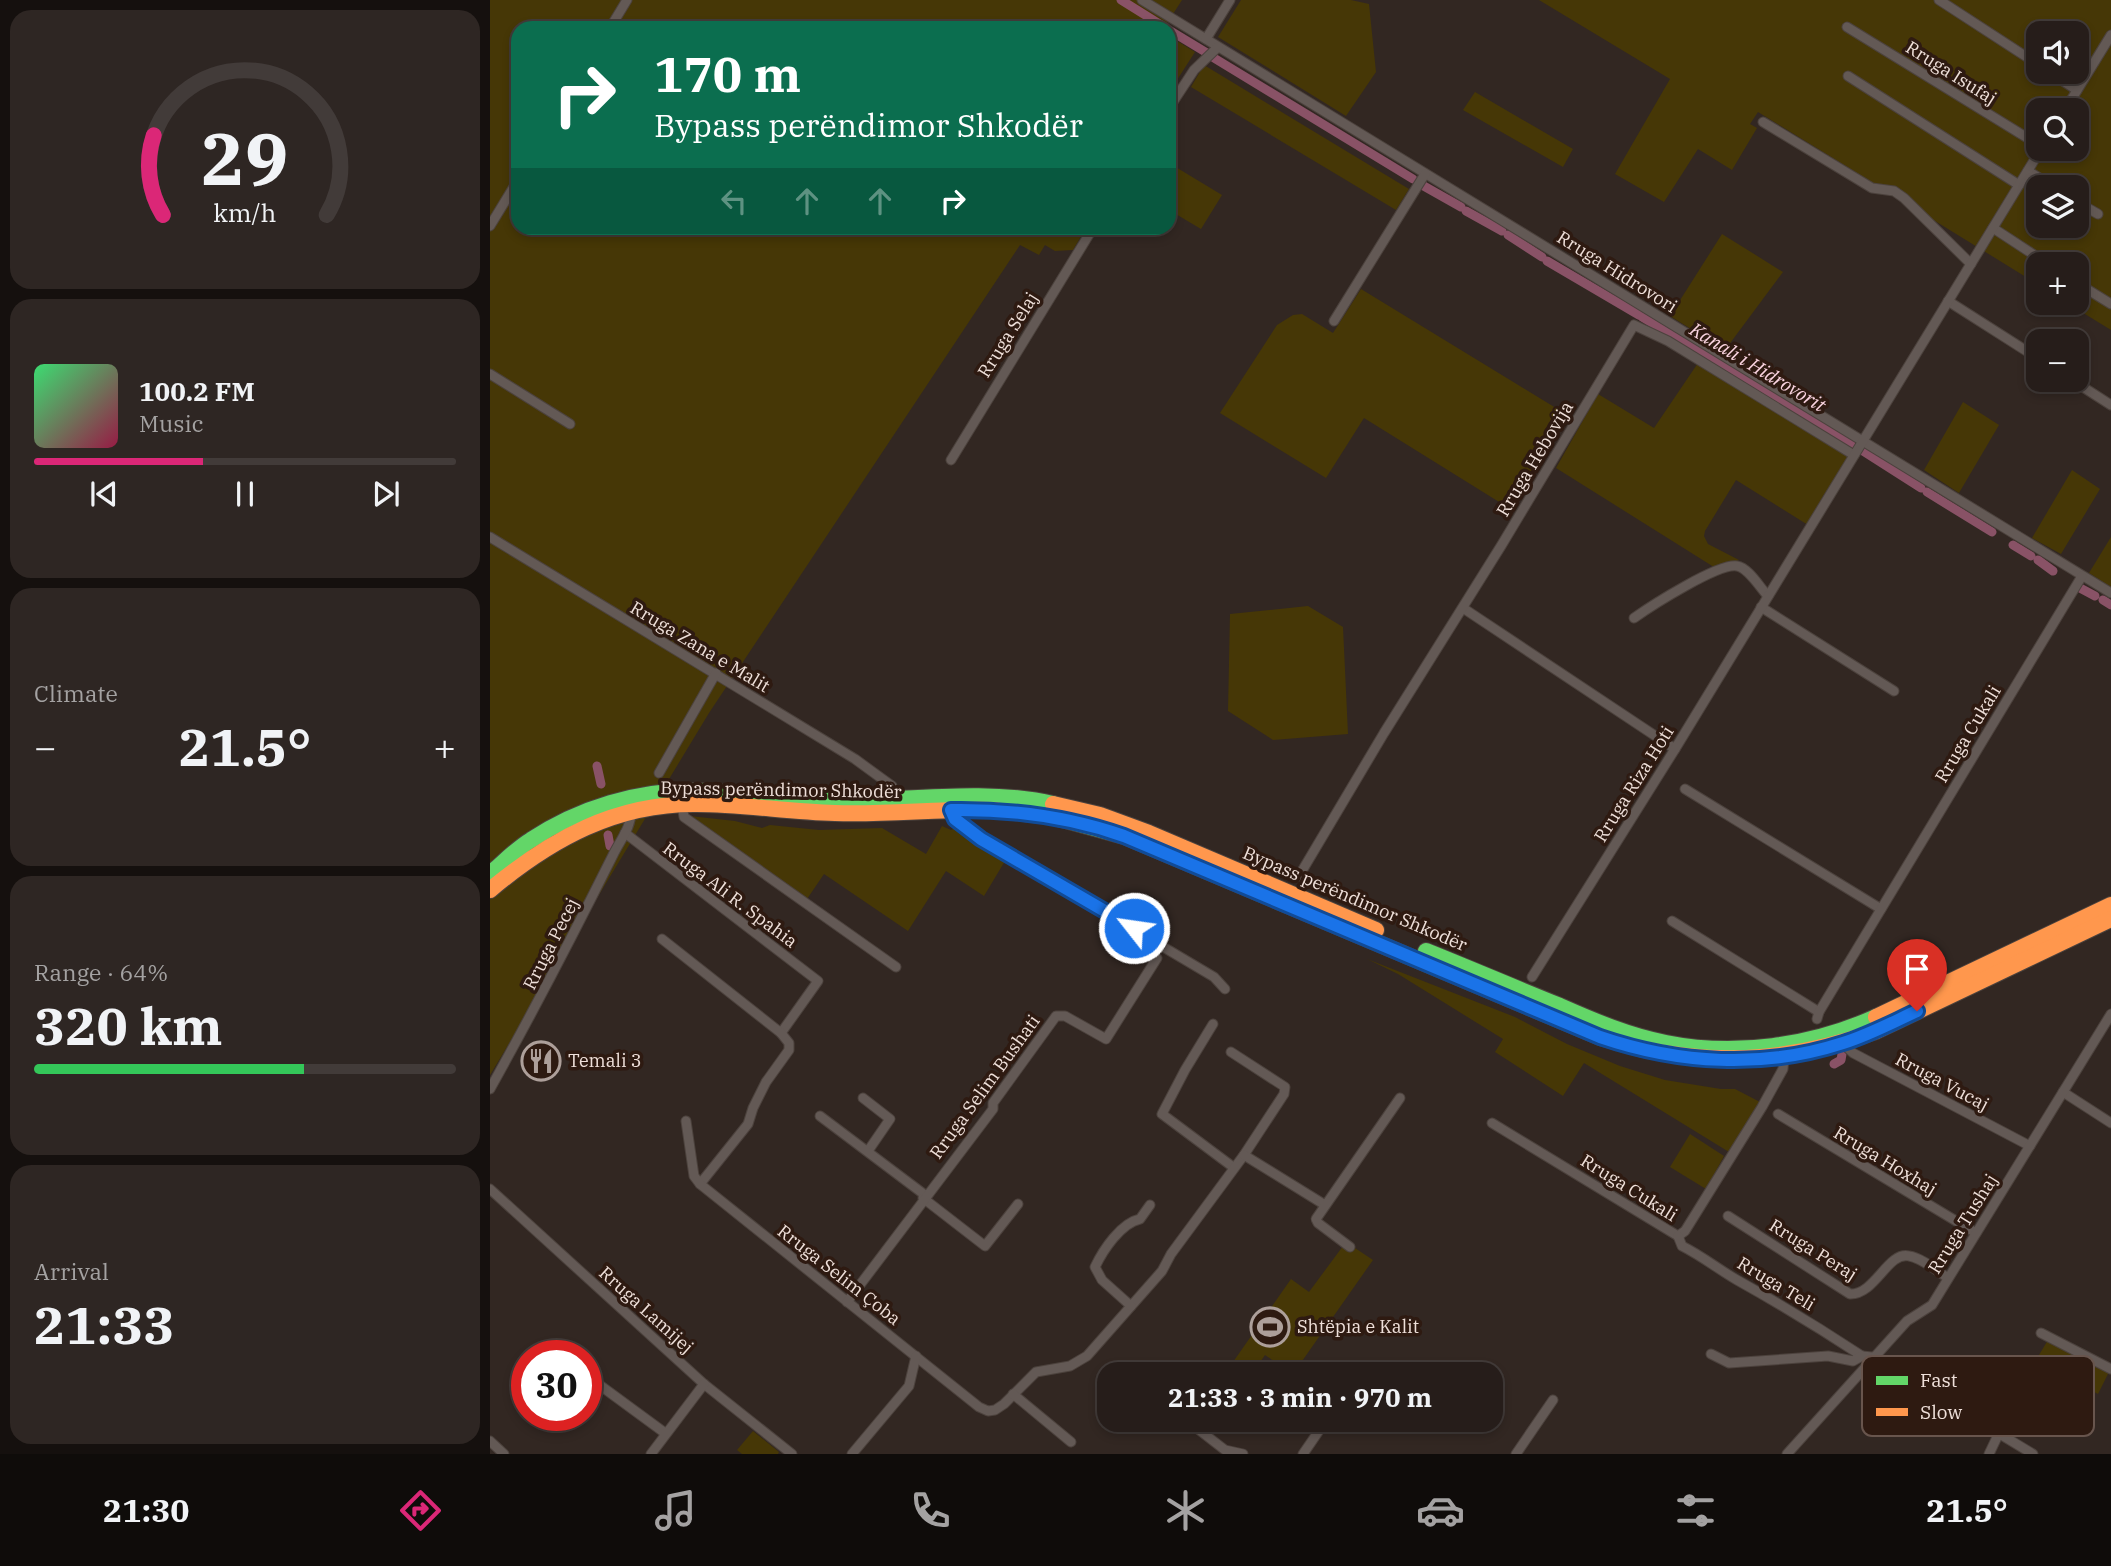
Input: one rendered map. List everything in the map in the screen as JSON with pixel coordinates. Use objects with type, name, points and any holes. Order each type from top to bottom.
[{"type":"highway","name":"Bypass perëndimor Shkodër","points":[[490,874],[530,840],[570,818],[608,803],[649,794],[695,791],[842,801],[992,797],[1044,802],[1100,815],[1149,832],[1610,1027],[1654,1041],[1699,1048],[1728,1049],[1780,1046],[1838,1032],[1872,1019],[2111,905]]},
{"type":"highway","name":"Bypass perëndimor Shkodër","points":[[490,890],[545,846],[564,835],[631,810],[682,804],[839,813],[1006,810],[1042,814],[1124,836],[1600,1037],[1630,1047],[1689,1058],[1739,1061],[1784,1057],[1843,1044],[1876,1031],[2111,919]]},
{"type":"street","points":[[614,21],[627,0]]},
{"type":"street","name":"Rruga Hidrovori","points":[[1142,0],[2111,593]]},
{"type":"street","points":[[1206,39],[1230,0]]},
{"type":"street","points":[[1939,0],[2026,57]]},
{"type":"street","name":"Rruga Isufaj","points":[[1847,27],[2026,138]]},
{"type":"street","points":[[2072,98],[2111,35]]},
{"type":"street","points":[[1176,97],[1194,69],[1218,47]]},
{"type":"street","points":[[1848,76],[2019,185]]},
{"type":"street","points":[[2068,84],[2077,90]]},
{"type":"street","points":[[1763,122],[1872,188],[1894,191],[1971,264]]},
{"type":"street","name":"Rruga Isufaj","points":[[1862,441],[2033,161]]},
{"type":"street","points":[[2028,171],[2034,175]]},
{"type":"street","points":[[1334,321],[1425,174]]},
{"type":"street","points":[[490,226],[511,192]]},
{"type":"street","points":[[2089,209],[2098,214]]},
{"type":"street","points":[[1993,228],[2030,252]]},
{"type":"street","name":"Rruga Selaj","points":[[951,460],[1089,235]]},
{"type":"street","points":[[2089,290],[2111,304]]},
{"type":"street","points":[[1948,302],[2026,351]]},
{"type":"street","name":"Rruga Hebovija","points":[[1300,876],[1384,733],[1634,325],[1668,341],[1854,455]]},
{"type":"street","points":[[490,374],[570,424]]},
{"type":"street","points":[[2089,391],[2111,405]]},
{"type":"street","name":"Rruga Riza Hoti","points":[[1532,977],[1675,749],[1862,441]]},
{"type":"street","name":"Rruga Zana e Malit","points":[[490,537],[855,759],[892,786]]},
{"type":"street","points":[[1634,618],[1657,601],[1728,567],[1744,569],[1768,596]]},
{"type":"street","name":"Rruga Cukali","points":[[1672,920],[1818,1015],[2082,576]]},
{"type":"street","points":[[1761,607],[1894,691]]},
{"type":"street","points":[[1462,608],[1675,749]]},
{"type":"street","points":[[659,773],[716,673]]},
{"type":"street","points":[[1685,789],[1881,909]]},
{"type":"street","points":[[682,804],[684,817],[896,967]]},
{"type":"street","name":"Rruga Pecej","points":[[490,1089],[631,823],[631,810]]},
{"type":"street","points":[[951,810],[955,819],[981,839],[1214,976],[1225,989]]},
{"type":"street","name":"Rruga Ali R. Spahia","points":[[625,833],[818,981],[781,1033]]},
{"type":"street","points":[[662,939],[781,1033],[789,1043],[789,1050],[766,1082],[748,1124],[700,1184],[694,1176],[686,1121]]},
{"type":"street","name":"Rruga Selim Bushati","points":[[847,1301],[993,1109],[993,1103],[1056,1016],[1065,1016],[1106,1040],[1157,958]]},
{"type":"street","name":"Rruga Tushaj","points":[[1868,1356],[1907,1321],[1932,1305],[2111,1014]]},
{"type":"street","points":[[1213,1024],[1162,1114],[1233,1167]]},
{"type":"street","name":"Rruga Vucaj","points":[[1843,1044],[1853,1054],[2030,1146]]},
{"type":"street","name":"Rruga Selim Çoba","points":[[700,1184],[979,1407],[988,1410],[1004,1404],[1035,1372],[1070,1366],[1080,1361],[1161,1271],[1244,1155],[1284,1094],[1285,1087],[1231,1052]]},
{"type":"street","name":"Rruga Cukali","points":[[1492,1123],[1678,1236],[1685,1231],[1762,1107],[1783,1069],[1784,1057]]},
{"type":"street","points":[[2063,1092],[2111,1123]]},
{"type":"street","points":[[863,1098],[890,1119],[868,1151]]},
{"type":"street","points":[[1350,1247],[1316,1219],[1400,1098]]},
{"type":"street","name":"Rruga Hoxhaj","points":[[1778,1114],[1976,1234]]},
{"type":"street","points":[[820,1116],[868,1151],[985,1246],[1018,1204]]},
{"type":"street","points":[[1244,1155],[1325,1205]]},
{"type":"street","name":"Rruga Lamijej","points":[[490,1189],[704,1384],[787,1452]]},
{"type":"street","points":[[1131,1306],[1102,1280],[1095,1268],[1123,1228],[1130,1220],[1140,1219],[1150,1205]]},
{"type":"street","name":"Rruga Peraj","points":[[1728,1216],[1850,1294],[1863,1292],[1895,1260],[1903,1256],[1919,1260],[1948,1278]]},
{"type":"street","name":"Rruga Teli","points":[[1678,1236],[1682,1246],[1865,1356]]},
{"type":"street","points":[[2041,1333],[2086,1356]]},
{"type":"street","points":[[1711,1354],[1729,1363],[1828,1356],[1853,1361],[1862,1358]]},
{"type":"street","points":[[852,1454],[909,1386],[916,1356]]},
{"type":"street","points":[[2094,1360],[2111,1369]]},
{"type":"street","name":"Rruga Tushaj","points":[[1787,1454],[1862,1363]]},
{"type":"street","points":[[651,1454],[704,1384]]},
{"type":"street","points":[[602,1387],[665,1433]]},
{"type":"street","points":[[1013,1394],[1071,1442]]},
{"type":"street","points":[[1516,1454],[1553,1400]]},
{"type":"street","points":[[1200,1432],[1223,1452],[1243,1454]]},
{"type":"street","points":[[1303,1454],[1318,1432]]},
{"type":"street","points":[[1989,1454],[1998,1436]]},
{"type":"street","name":"Rruga Teli","points":[[2004,1436],[2033,1454]]},
{"type":"street","points":[[490,1441],[504,1454]]},
{"type":"shaded area","points":[[490,0],[1182,0],[1168,21],[511,21],[511,235],[1082,235],[1073,250],[1055,251],[1045,245],[1039,255],[1020,245],[709,713],[490,1075]]},
{"type":"shaded area","points":[[1241,0],[1351,0],[1369,4],[1376,72],[1346,116],[1218,37]]},
{"type":"shaded area","points":[[1539,0],[2111,0],[2111,330],[2087,315],[2089,315],[2089,252],[2026,252],[2026,277],[1758,112],[1750,124],[1757,128],[1732,170],[1698,149],[1664,202],[1615,174],[1670,79]]},
{"type":"shaded area","points":[[1176,40],[1195,52],[1176,81]]},
{"type":"shaded area","points":[[1204,65],[1409,189],[1396,210],[1191,87]]},
{"type":"shaded area","points":[[1475,92],[1573,149],[1563,167],[1463,110]]},
{"type":"shaded area","points":[[1176,167],[1222,195],[1201,229],[1176,214]]},
{"type":"shaded area","points":[[1722,234],[1783,272],[1725,350],[1670,316]]},
{"type":"shaded area","points":[[1361,289],[1569,416],[1512,510],[1364,418],[1326,478],[1220,413],[1277,325],[1293,315],[1302,314],[1333,333]]},
{"type":"shaded area","points":[[1698,363],[1849,457],[1823,496],[1808,525],[1736,480],[1705,531],[1708,544],[1739,560],[1717,569],[1556,468],[1598,394],[1654,428]]},
{"type":"shaded area","points":[[1963,402],[1999,425],[1959,493],[1924,470]]},
{"type":"shaded area","points":[[2072,470],[2100,489],[2061,554],[2032,538]]},
{"type":"shaded area","points":[[2111,537],[2111,587],[2089,573]]},
{"type":"shaded area","points":[[1308,606],[1343,627],[1348,734],[1273,740],[1228,711],[1230,614]]},
{"type":"shaded area","points":[[690,816],[735,821],[762,828],[770,825],[819,830],[882,828],[926,854],[942,826],[951,830],[957,827],[1006,857],[984,896],[946,871],[908,931],[824,874],[805,902]]},
{"type":"shaded area","points":[[1367,959],[1515,1017],[1567,1044],[1620,1066],[1665,1080],[1735,1089],[1760,1102],[1729,1152],[1584,1063],[1563,1096],[1495,1052],[1503,1039],[1398,974]]},
{"type":"shaded area","points":[[1690,1134],[1724,1156],[1706,1189],[1670,1167]]},
{"type":"shaded area","points":[[1343,1246],[1351,1252],[1355,1248],[1373,1260],[1301,1362],[1275,1362],[1265,1355],[1260,1362],[1233,1362],[1291,1279],[1309,1292]]},
{"type":"shaded area","points":[[2048,1340],[2078,1356],[2038,1356]]},
{"type":"shaded area","points":[[2094,1364],[2109,1372],[2098,1394],[2094,1392]]},
{"type":"shaded area","points":[[753,1431],[779,1452],[778,1454],[742,1454],[737,1450]]},
{"type":"waterway","name":"Kanali i Hidrovorit","points":[[1121,0],[1155,21]]},
{"type":"waterway","name":"Kanali i Hidrovorit","points":[[1176,34],[1207,53]]},
{"type":"waterway","name":"Kanali i Hidrovorit","points":[[1214,58],[1413,179]]},
{"type":"waterway","name":"Kanali i Hidrovorit","points":[[1422,185],[1461,207]]},
{"type":"waterway","name":"Kanali i Hidrovorit","points":[[1466,211],[1502,231]]},
{"type":"waterway","name":"Kanali i Hidrovorit","points":[[1508,235],[1542,257]]},
{"type":"waterway","name":"Kanali i Hidrovorit","points":[[1547,261],[1639,315]]},
{"type":"waterway","name":"Kanali i Hidrovorit","points":[[1642,317],[1856,447]]},
{"type":"waterway","name":"Kanali i Hidrovorit","points":[[1863,451],[1921,488]]},
{"type":"waterway","name":"Kanali i Hidrovorit","points":[[1927,492],[1992,532]]},
{"type":"waterway","name":"Kanali i Hidrovorit","points":[[2013,545],[2031,556]]},
{"type":"waterway","name":"Kanali i Hidrovorit","points":[[2038,560],[2053,571]]},
{"type":"waterway","name":"Kanali i Hidrovorit","points":[[2080,588],[2095,596]]},
{"type":"waterway","name":"Kanali i Hidrovorit","points":[[2103,600],[2111,605]]},
{"type":"waterway","points":[[597,766],[601,784]]},
{"type":"waterway","points":[[608,835],[610,846]]},
{"type":"waterway","points":[[1834,1064],[1841,1060],[1842,1054]]},
{"type":"traffic: fast","points":[[490,874],[525,844],[569,819],[610,803],[653,794],[697,791],[846,801],[976,796],[1053,804]]},
{"type":"traffic: fast","points":[[996,810],[1051,816],[1124,836],[1600,1037],[1643,1049]]},
{"type":"traffic: fast","points":[[1426,951],[1612,1028],[1652,1040],[1692,1047],[1746,1049],[1800,1042],[1876,1017]]},
{"type":"traffic: slow","points":[[490,890],[561,840],[612,817],[667,805],[714,804],[855,813],[996,810]]},
{"type":"traffic: slow","points":[[1053,804],[1100,815],[1149,833],[1376,930]]},
{"type":"traffic: slow","points":[[1876,1017],[2111,905]]},
{"type":"traffic: slow","points":[[1643,1049],[1703,1057],[1761,1057],[1846,1041],[1876,1031],[2111,919]]},
{"type":"place","name":"Temali 3","points":[[541,1061]]},
{"type":"place","name":"Shtëpia e Kalit","points":[[1270,1327]]},
{"type":"route","points":[[1134,928],[981,839],[960,824],[951,810],[1006,810],[1054,816],[1124,836],[1600,1037],[1630,1047],[1689,1058],[1739,1061],[1775,1059],[1843,1044],[1917,1011]]}]
